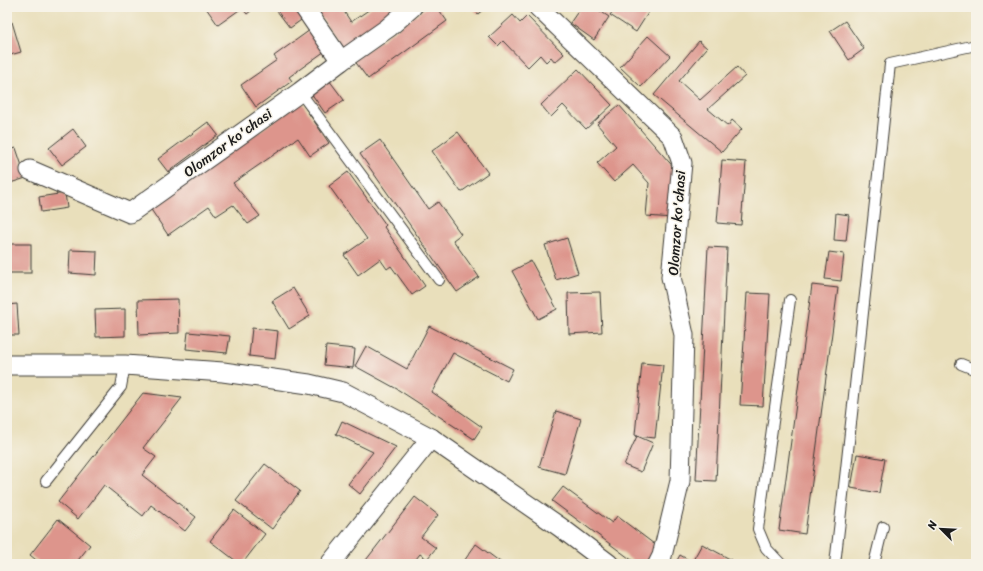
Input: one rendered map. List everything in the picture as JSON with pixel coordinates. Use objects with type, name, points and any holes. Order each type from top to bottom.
[{"type":"street","points":[[304,7],[340,60]]},
{"type":"street","name":"Olomzor ko'chasi","points":[[30,170],[130,213],[300,92],[340,60],[388,28],[412,7]]},
{"type":"street","name":"Olomzor ko'chasi","points":[[538,7],[673,137],[682,163],[672,277],[684,335],[680,481],[662,556],[658,564]]},
{"type":"street","points":[[7,365],[125,366],[223,372],[309,384],[343,392],[431,438],[560,527],[609,564]]},
{"type":"street","points":[[330,564],[431,438]]},
{"type":"lane","points":[[835,564],[890,64],[976,45]]},
{"type":"lane","points":[[300,92],[439,280]]},
{"type":"lane","points":[[781,564],[766,548],[758,529],[790,300]]},
{"type":"lane","points":[[961,364],[976,370]]},
{"type":"lane","points":[[46,481],[121,387],[125,366]]},
{"type":"lane","points":[[874,564],[883,527]]},
{"type":"building","points":[[256,7],[247,14],[242,8],[218,25],[206,8]]},
{"type":"building","points":[[274,7],[296,7],[304,18],[290,28]]},
{"type":"building","points":[[314,7],[341,7],[351,22],[373,7],[405,7],[344,50]]},
{"type":"building","points":[[427,7],[437,7],[447,21],[368,79],[354,60]]},
{"type":"building","points":[[472,7],[486,7],[478,14]]},
{"type":"building","points":[[581,7],[594,7],[609,17],[594,40],[570,23]]},
{"type":"building","points":[[616,7],[646,7],[650,10],[636,32],[610,15]]},
{"type":"building","points":[[513,15],[520,23],[527,16],[564,54],[555,62],[551,57],[546,62],[540,55],[528,67],[503,41],[498,46],[489,37]]},
{"type":"building","points":[[845,21],[864,49],[849,60],[830,31]]},
{"type":"building","points":[[12,22],[21,52],[7,56],[7,23]]},
{"type":"building","points":[[310,30],[325,51],[289,77],[292,81],[256,107],[241,85],[277,60],[274,56]]},
{"type":"building","points":[[648,36],[670,56],[641,87],[620,67]]},
{"type":"building","points":[[699,41],[707,48],[679,81],[700,100],[737,67],[745,76],[708,109],[728,126],[732,120],[742,129],[722,152],[654,95]]},
{"type":"building","points":[[578,69],[612,105],[586,129],[563,105],[551,117],[541,105]]},
{"type":"building","points":[[329,80],[344,100],[325,113],[311,93]]},
{"type":"building","points":[[301,102],[329,143],[310,156],[298,138],[233,183],[260,216],[248,224],[233,205],[216,216],[209,206],[168,235],[150,208]]},
{"type":"building","points":[[619,105],[676,170],[673,218],[646,216],[649,183],[633,165],[614,182],[597,163],[616,146],[597,124]]},
{"type":"building","points":[[208,122],[218,135],[168,172],[158,159]]},
{"type":"building","points":[[73,129],[86,147],[62,165],[49,148]]},
{"type":"building","points":[[458,132],[488,173],[461,192],[432,151]]},
{"type":"building","points":[[380,140],[428,209],[438,202],[461,234],[453,240],[479,277],[457,292],[360,154]]},
{"type":"building","points":[[16,148],[26,178],[7,184],[7,151]]},
{"type":"building","points":[[722,160],[746,162],[741,225],[717,223]]},
{"type":"building","points":[[348,172],[386,225],[384,227],[425,286],[412,295],[391,266],[387,269],[380,259],[358,275],[344,255],[367,239],[329,186]]},
{"type":"building","points":[[65,193],[67,208],[41,212],[39,197]]},
{"type":"building","points":[[836,213],[849,215],[846,241],[834,240]]},
{"type":"building","points":[[567,238],[578,273],[556,280],[545,245]]},
{"type":"building","points":[[7,244],[31,244],[31,273],[7,273]]},
{"type":"building","points":[[708,247],[727,248],[716,481],[696,480]]},
{"type":"building","points":[[70,250],[97,251],[96,275],[69,273]]},
{"type":"building","points":[[829,252],[844,254],[841,281],[825,279]]},
{"type":"building","points":[[531,261],[557,309],[538,319],[512,271]]},
{"type":"building","points":[[812,285],[838,288],[805,534],[779,530]]},
{"type":"building","points":[[293,288],[310,316],[289,329],[272,301]]},
{"type":"building","points":[[600,292],[602,332],[569,334],[568,293]]},
{"type":"building","points":[[747,293],[770,294],[763,406],[740,405]]},
{"type":"building","points":[[178,299],[179,333],[139,335],[138,300]]},
{"type":"building","points":[[17,304],[19,335],[7,335],[7,305]]},
{"type":"building","points":[[125,309],[125,336],[96,337],[95,310]]},
{"type":"building","points":[[429,326],[513,369],[507,381],[453,353],[432,392],[482,427],[474,439],[397,389],[355,366],[366,346],[407,369]]},
{"type":"building","points":[[252,328],[278,331],[275,359],[249,356]]},
{"type":"building","points":[[188,332],[230,336],[227,353],[186,349]]},
{"type":"building","points":[[326,346],[355,349],[353,368],[324,365]]},
{"type":"building","points":[[642,363],[663,365],[655,438],[635,435]]},
{"type":"building","points":[[143,393],[182,398],[143,448],[156,457],[142,475],[196,517],[185,531],[151,505],[143,516],[104,485],[78,519],[58,502]]},
{"type":"building","points":[[556,411],[581,419],[565,474],[539,467]]},
{"type":"building","points":[[342,421],[396,447],[360,494],[348,484],[373,452],[336,434]]},
{"type":"building","points":[[637,436],[653,443],[641,472],[624,465]]},
{"type":"building","points":[[857,454],[885,459],[879,493],[851,488]]},
{"type":"building","points":[[265,464],[300,491],[272,529],[236,501]]},
{"type":"building","points":[[563,487],[612,523],[617,516],[658,547],[646,564],[637,564],[552,501]]},
{"type":"building","points":[[415,497],[438,515],[421,537],[436,548],[427,559],[420,554],[412,564],[363,564]]},
{"type":"building","points":[[234,510],[265,534],[242,564],[210,541]]},
{"type":"building","points":[[58,519],[90,545],[75,564],[41,564],[30,555]]},
{"type":"building","points":[[476,544],[503,564],[462,564]]},
{"type":"building","points":[[702,544],[739,564],[675,564],[680,555],[692,562]]}]
